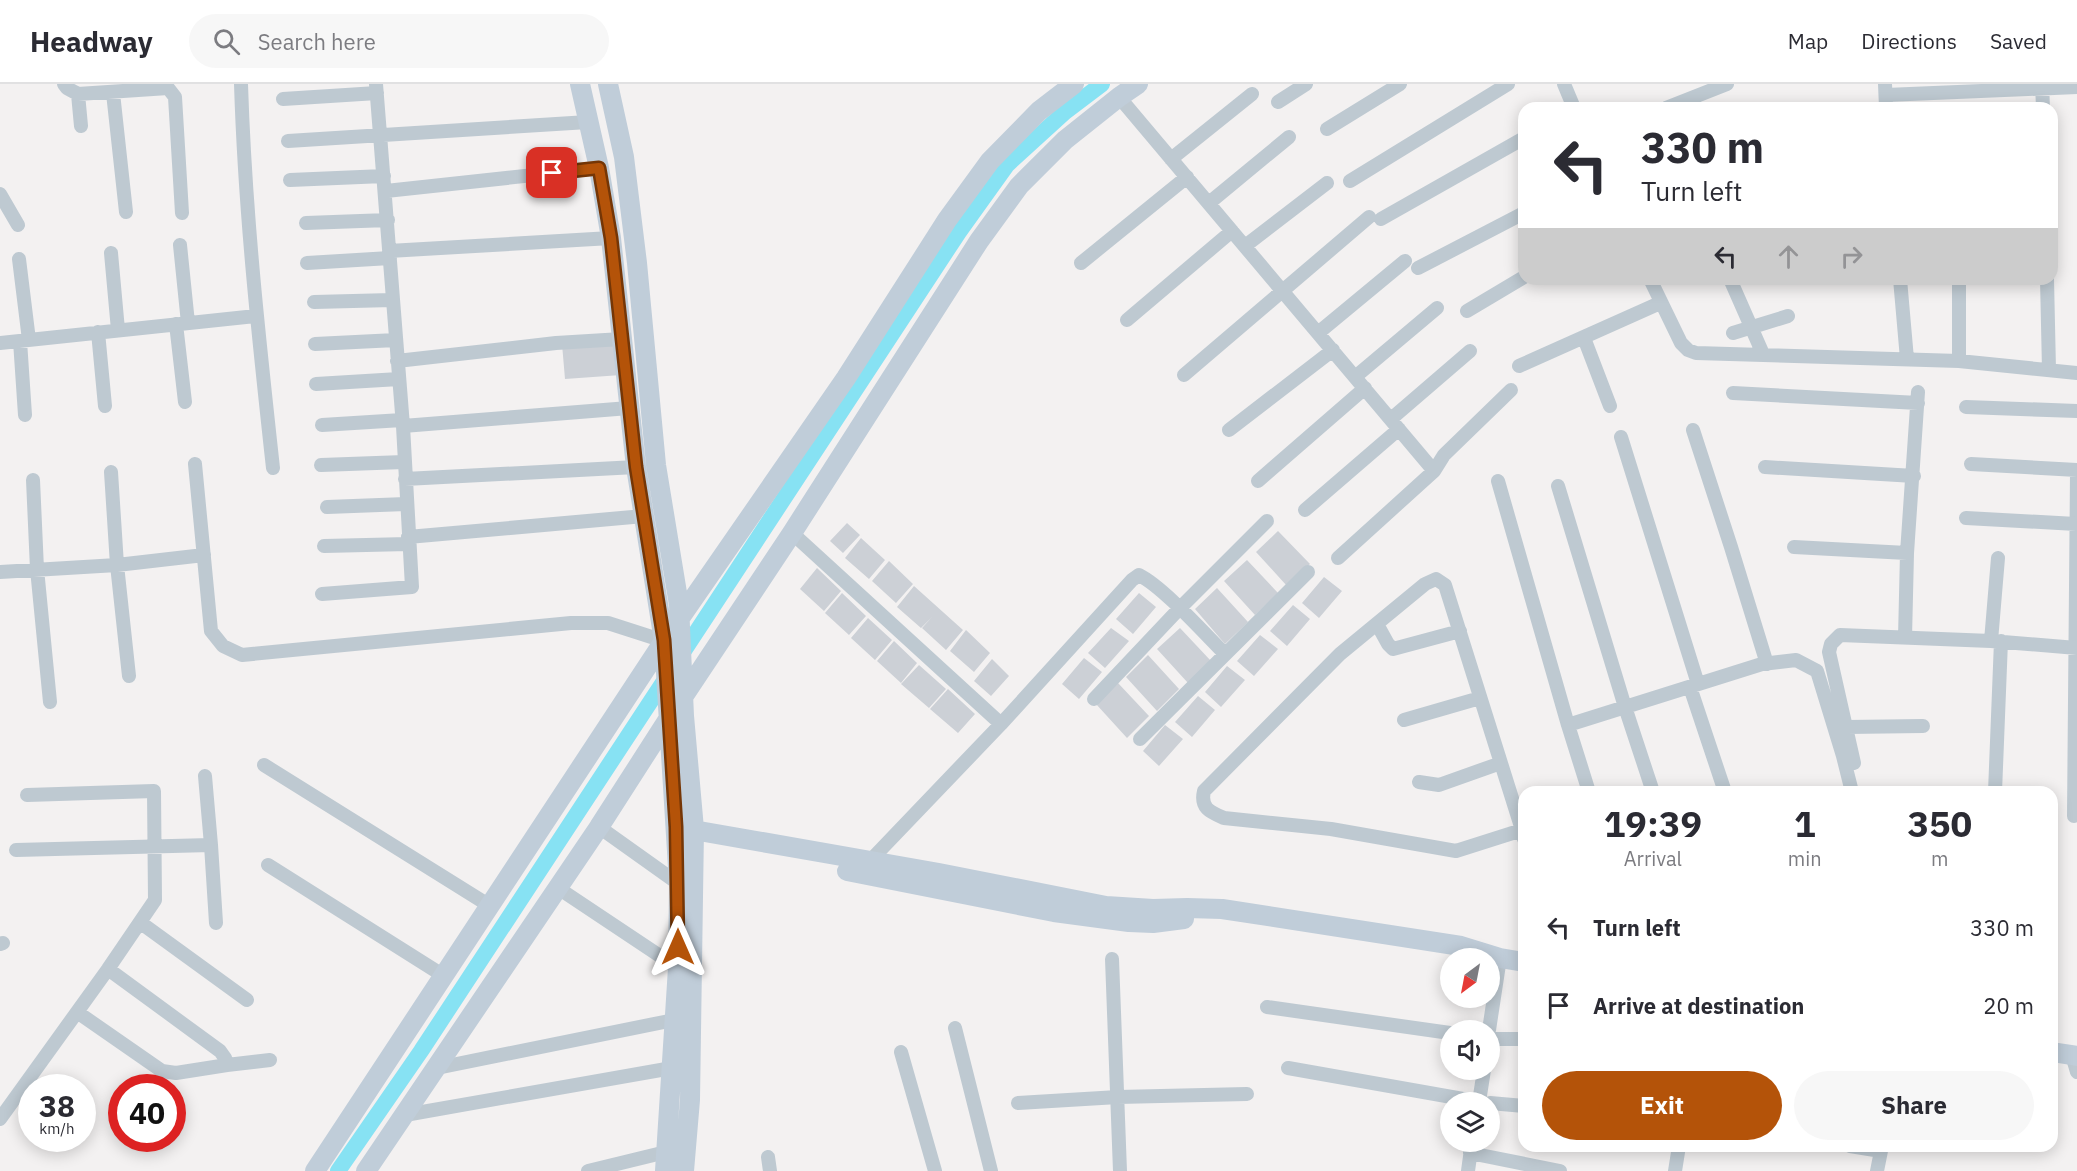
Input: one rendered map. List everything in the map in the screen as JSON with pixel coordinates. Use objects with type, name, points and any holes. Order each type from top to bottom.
[{"type":"street","points":[[64,84],[78,94],[168,88],[175,97],[182,213]]},
{"type":"street","points":[[241,84],[243,153],[256,316],[273,468]]},
{"type":"street","points":[[580,84],[599,168],[611,238],[636,467],[664,640],[669,718],[685,835],[678,884],[678,968],[665,1161],[588,1171]]},
{"type":"street","points":[[608,84],[624,157],[637,262],[656,465],[679,605],[683,697],[690,1100],[684,1171]]},
{"type":"street","points":[[315,1171],[664,640],[839,388],[947,220],[990,161],[1039,111],[1074,84]]},
{"type":"street","points":[[366,1171],[599,827],[792,533],[979,241],[1019,186],[1114,90],[1138,84]]},
{"type":"street","points":[[1278,102],[1306,84]]},
{"type":"street","points":[[1327,129],[1400,84]]},
{"type":"street","points":[[1350,181],[1508,84]]},
{"type":"street","points":[[1564,84],[1572,102]]},
{"type":"street","points":[[1681,102],[1727,84]]},
{"type":"street","points":[[2042,87],[2043,102]]},
{"type":"street","points":[[1886,96],[1930,89],[1958,93],[1981,88],[2077,87]]},
{"type":"street","points":[[283,99],[377,89],[379,135],[386,191],[412,586],[322,594]]},
{"type":"street","points":[[1114,90],[1434,471]]},
{"type":"street","points":[[113,93],[126,212]]},
{"type":"street","points":[[1958,93],[1958,102]]},
{"type":"street","points":[[78,94],[81,126]]},
{"type":"street","points":[[1171,159],[1252,94]]},
{"type":"street","points":[[288,141],[588,122]]},
{"type":"street","points":[[1209,203],[1289,137]]},
{"type":"street","points":[[1184,375],[1283,291],[1375,218],[1518,141]]},
{"type":"street","points":[[386,191],[599,168]]},
{"type":"street","points":[[290,180],[384,176]]},
{"type":"street","points":[[1081,263],[1187,177]]},
{"type":"street","points":[[1245,246],[1327,183]]},
{"type":"street","points":[[0,194],[18,225]]},
{"type":"street","points":[[1418,268],[1518,216]]},
{"type":"street","points":[[306,223],[387,220]]},
{"type":"street","points":[[1127,320],[1232,231]]},
{"type":"street","points":[[307,263],[611,238]]},
{"type":"street","points":[[180,245],[185,402]]},
{"type":"street","points":[[111,253],[118,330]]},
{"type":"street","points":[[19,259],[24,340],[25,415]]},
{"type":"street","points":[[1318,333],[1405,261]]},
{"type":"street","points":[[1467,311],[1518,281]]},
{"type":"street","points":[[1652,285],[1681,343],[1688,350],[1696,353],[1907,359],[2077,373]]},
{"type":"street","points":[[1733,285],[1763,354]]},
{"type":"street","points":[[1901,285],[1907,359]]},
{"type":"street","points":[[1959,285],[1959,362]]},
{"type":"street","points":[[2047,285],[2049,370]]},
{"type":"street","points":[[314,303],[392,300]]},
{"type":"street","points":[[1519,366],[1660,303]]},
{"type":"street","points":[[1355,376],[1437,308]]},
{"type":"street","points":[[0,343],[256,316]]},
{"type":"street","points":[[1733,333],[1788,316]]},
{"type":"street","points":[[98,332],[105,406]]},
{"type":"street","points":[[1584,338],[1610,406]]},
{"type":"street","points":[[398,361],[622,339]]},
{"type":"street","points":[[315,344],[396,340]]},
{"type":"street","points":[[1229,430],[1333,350]]},
{"type":"street","points":[[1305,510],[1470,351]]},
{"type":"street","points":[[316,384],[399,379]]},
{"type":"street","points":[[1258,481],[1365,388]]},
{"type":"street","points":[[1338,558],[1434,471],[1444,454],[1511,390]]},
{"type":"street","points":[[1733,393],[1918,397],[1907,553],[1905,638]]},
{"type":"street","points":[[1966,407],[2077,411]]},
{"type":"street","points":[[322,425],[403,423],[629,408]]},
{"type":"street","points":[[1693,430],[1767,664]]},
{"type":"street","points":[[1621,437],[1723,786]]},
{"type":"street","points":[[321,465],[404,462]]},
{"type":"street","points":[[195,464],[211,631],[223,646],[242,655],[571,623],[608,623],[664,640]]},
{"type":"street","points":[[1971,464],[2077,472],[2074,816]]},
{"type":"street","points":[[405,479],[636,467]]},
{"type":"street","points":[[1765,467],[1914,476]]},
{"type":"street","points":[[111,472],[117,565],[129,676]]},
{"type":"street","points":[[33,480],[38,569],[50,702]]},
{"type":"street","points":[[1498,481],[1587,786]]},
{"type":"street","points":[[1558,486],[1651,786]]},
{"type":"street","points":[[327,507],[406,504]]},
{"type":"street","points":[[324,546],[408,540],[644,516]]},
{"type":"street","points":[[1966,518],[2076,524]]},
{"type":"street","points":[[1094,699],[1266,521]]},
{"type":"street","points":[[792,533],[1001,724]]},
{"type":"street","points":[[1794,547],[1907,553]]},
{"type":"street","points":[[0,572],[117,565],[204,555]]},
{"type":"street","points":[[1995,786],[1998,558]]},
{"type":"street","points":[[1140,739],[1308,572]]},
{"type":"street","points":[[865,868],[1001,724],[1127,585],[1139,576],[1179,609],[1225,654]]},
{"type":"street","points":[[1518,819],[1445,585],[1436,579],[1425,584],[1340,654],[1204,791],[1202,800],[1208,810],[1224,818],[1331,829],[1456,851],[1518,836]]},
{"type":"street","points":[[1377,624],[1393,649],[1460,631]]},
{"type":"street","points":[[1855,786],[1847,727],[1829,652],[1831,644],[1840,635],[1996,641],[2076,648]]},
{"type":"street","points":[[1568,725],[1767,664],[1796,660],[1817,671],[1854,786]]},
{"type":"street","points":[[1404,720],[1480,698]]},
{"type":"street","points":[[1847,727],[1923,726]]},
{"type":"street","points":[[1419,782],[1439,785],[1501,763]]},
{"type":"street","points":[[264,765],[490,906]]},
{"type":"street","points":[[205,776],[216,922]]},
{"type":"street","points":[[0,1119],[155,900],[154,791],[27,795]]},
{"type":"street","points":[[599,827],[678,884]]},
{"type":"street","points":[[685,835],[865,868],[939,873],[1106,906],[1181,913],[1222,909],[1467,948]]},
{"type":"street","points":[[16,850],[211,845]]},
{"type":"street","points":[[268,865],[444,976]]},
{"type":"street","points":[[558,888],[678,968]]},
{"type":"street","points":[[141,922],[247,1000]]},
{"type":"street","points":[[1500,958],[1518,961]]},
{"type":"street","points":[[1112,959],[1120,1171]]},
{"type":"street","points":[[108,969],[220,1051],[226,1065]]},
{"type":"street","points":[[1268,1006],[1440,1032]]},
{"type":"street","points":[[77,1012],[162,1071],[176,1073],[270,1060]]},
{"type":"street","points":[[437,1068],[674,1020]]},
{"type":"street","points":[[955,1028],[991,1171]]},
{"type":"street","points":[[1500,1039],[1518,1039]]},
{"type":"street","points":[[901,1052],[934,1171]]},
{"type":"street","points":[[405,1115],[672,1068]]},
{"type":"street","points":[[1288,1068],[1440,1095]]},
{"type":"street","points":[[1018,1102],[1247,1094]]},
{"type":"street","points":[[1500,1104],[1518,1106]]},
{"type":"street","points":[[1468,1171],[1470,1152]]},
{"type":"street","points":[[1490,1152],[1560,1171]]},
{"type":"street","points":[[1675,1171],[1677,1152]]},
{"type":"street","points":[[1877,1171],[1880,1152]]},
{"type":"building","points":[[618,340],[621,375],[565,379],[562,344]]},
{"type":"building","points":[[847,523],[860,535],[843,553],[830,541]]},
{"type":"building","points":[[1278,531],[1310,564],[1287,586],[1256,552]]},
{"type":"building","points":[[861,538],[885,560],[869,579],[845,558]]},
{"type":"building","points":[[1247,560],[1278,593],[1255,615],[1224,581]]},
{"type":"building","points":[[889,561],[913,584],[896,603],[872,581]]},
{"type":"building","points":[[817,568],[841,591],[824,611],[800,589]]},
{"type":"building","points":[[1324,577],[1342,591],[1319,618],[1302,603]]},
{"type":"building","points":[[914,586],[963,630],[946,650],[922,628],[932,617],[921,628],[897,607]]},
{"type":"building","points":[[1217,588],[1248,622],[1225,644],[1195,609]]},
{"type":"building","points":[[842,593],[866,616],[849,635],[825,613]]},
{"type":"building","points":[[1139,593],[1156,607],[1133,634],[1116,619]]},
{"type":"building","points":[[1293,605],[1310,619],[1287,646],[1270,631]]},
{"type":"building","points":[[868,618],[892,640],[875,660],[851,638]]},
{"type":"building","points":[[1111,628],[1129,641],[1105,668],[1088,653]]},
{"type":"building","points":[[1180,628],[1211,661],[1188,683],[1157,649]]},
{"type":"building","points":[[966,630],[990,653],[974,672],[950,651]]},
{"type":"building","points":[[1260,635],[1278,649],[1254,676],[1237,661]]},
{"type":"building","points":[[894,641],[917,663],[901,683],[877,661]]},
{"type":"building","points":[[1148,655],[1179,689],[1157,711],[1126,677]]},
{"type":"building","points":[[1084,658],[1102,672],[1079,699],[1062,684]]},
{"type":"building","points":[[992,659],[1009,676],[991,696],[974,681]]},
{"type":"building","points":[[919,665],[946,689],[929,708],[901,684]]},
{"type":"building","points":[[1227,666],[1245,680],[1221,707],[1205,692]]},
{"type":"building","points":[[1118,683],[1149,716],[1127,738],[1096,704]]},
{"type":"building","points":[[948,689],[975,714],[958,733],[930,709]]},
{"type":"building","points":[[1198,696],[1215,710],[1192,737],[1175,722]]},
{"type":"building","points":[[1165,725],[1183,739],[1159,766],[1143,751]]},
{"type":"waterway","points":[[338,1171],[421,1051],[959,232],[1007,165],[1065,112],[1102,84]]},
{"type":"route","points":[[552,173],[599,168],[611,238],[636,467],[664,640],[676,827],[678,947]]}]
